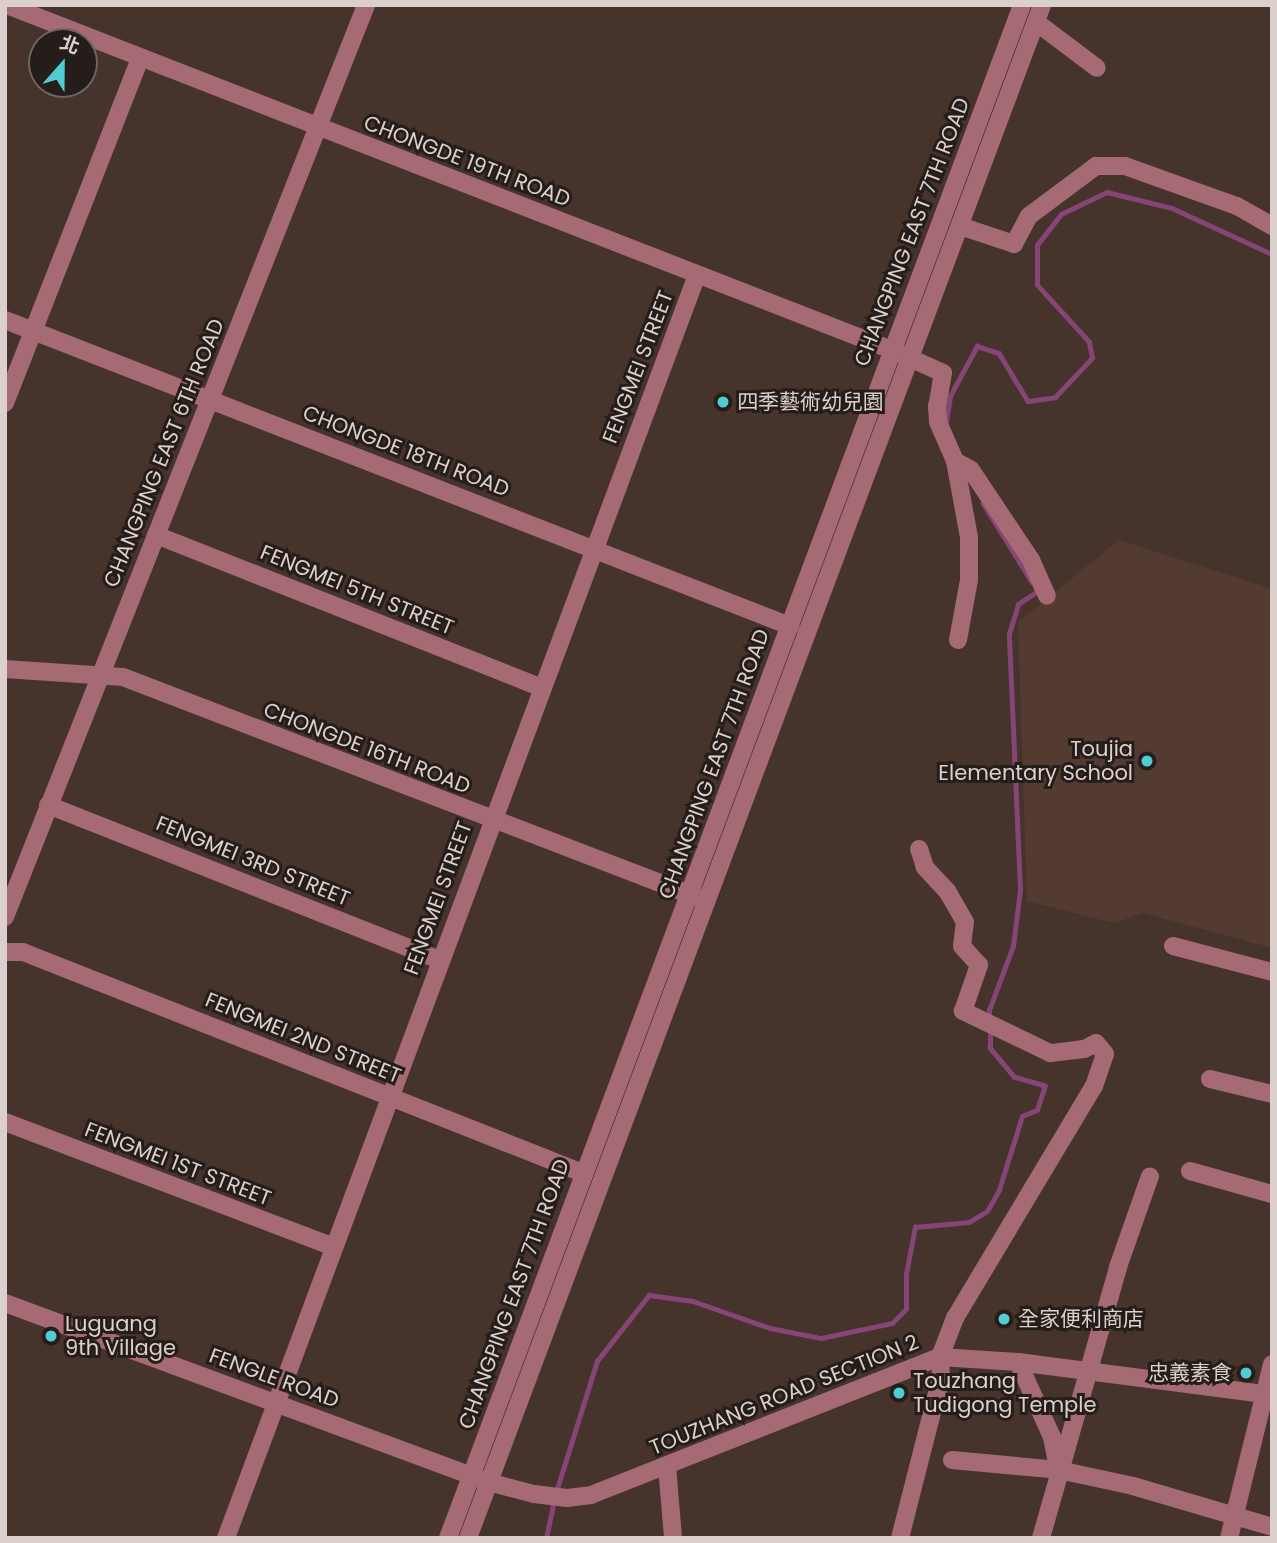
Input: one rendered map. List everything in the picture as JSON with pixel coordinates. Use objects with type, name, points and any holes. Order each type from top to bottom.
[{"type":"street","name":"CHONGDE 19TH ROAD","points":[[7,5],[892,350],[943,373],[937,406],[938,422],[955,461]]},
{"type":"street","name":"CHANGPING EAST 6TH ROAD","points":[[5,917],[366,5]]},
{"type":"street","name":"CHANGPING EAST 7TH ROAD","points":[[468,1538],[480,1478],[583,1173],[698,898],[790,626],[1017,7]]},
{"type":"street","points":[[1039,14],[1097,68]]},
{"type":"street","name":"CHANGPING EAST 7TH ROAD","points":[[448,1538],[480,1478],[698,898],[911,358],[1039,14]]},
{"type":"street","points":[[5,403],[140,58]]},
{"type":"street","points":[[960,226],[1014,244],[1029,216],[1096,166],[1125,166],[1237,206],[1272,226]]},
{"type":"street","name":"FENGMEI STREET","points":[[226,1538],[491,820],[697,275]]},
{"type":"street","name":"CHONGDE 18TH ROAD","points":[[5,320],[790,626]]},
{"type":"street","points":[[955,461],[971,470],[1031,560],[1047,596]]},
{"type":"street","points":[[955,461],[969,537],[969,580],[958,640]]},
{"type":"street","name":"FENGMEI 5TH STREET","points":[[156,535],[542,688]]},
{"type":"street","name":"CHONGDE 16TH ROAD","points":[[5,669],[123,677],[698,898]]},
{"type":"street","name":"FENGMEI 3RD STREET","points":[[48,805],[440,960]]},
{"type":"street","points":[[900,1538],[941,1377],[940,1357],[955,1318],[1094,1086],[1105,1054],[1096,1043],[1084,1049],[1050,1053],[963,1011],[979,965],[962,946],[965,922],[947,891],[925,867],[919,849]]},
{"type":"street","points":[[1173,946],[1272,972]]},
{"type":"street","name":"FENGMEI 2ND STREET","points":[[5,952],[23,952],[583,1173]]},
{"type":"street","points":[[1210,1079],[1272,1094]]},
{"type":"street","name":"FENGMEI 1ST STREET","points":[[5,1122],[334,1247]]},
{"type":"street","points":[[1190,1171],[1272,1194]]},
{"type":"street","points":[[1041,1538],[1118,1267],[1150,1176]]},
{"type":"street","name":"FENGLE ROAD","points":[[5,1303],[480,1478]]},
{"type":"street","name":"TOUZHANG ROAD SECTION 2","points":[[480,1478],[534,1494],[567,1499],[591,1495],[940,1357],[1018,1362],[1087,1373],[1268,1394]]},
{"type":"street","points":[[1018,1362],[1052,1437],[1059,1470]]},
{"type":"street","points":[[1229,1538],[1268,1394],[1272,1364]]},
{"type":"street","points":[[953,1460],[1059,1470],[1133,1486],[1272,1527]]},
{"type":"street","points":[[667,1466],[673,1538]]},
{"type":"shaded area","name":"Toujia Elementary School","points":[[1119,540],[1272,589],[1272,948],[1143,913],[1114,923],[1027,901],[1018,622]]},
{"type":"waterway","points":[[946,422],[950,396],[977,346],[999,353],[1028,401],[1055,397],[1092,358],[1089,342],[1037,285],[1037,245],[1061,214],[1107,192],[1172,208],[1272,254]]},
{"type":"waterway","points":[[983,503],[1032,582]]},
{"type":"waterway","points":[[989,1017],[989,1010],[1013,946],[1020,890],[1009,634],[1018,604],[1038,591],[1036,589]]},
{"type":"waterway","points":[[556,1492],[597,1361],[649,1295],[693,1301],[770,1328],[821,1338],[892,1323],[906,1309],[906,1274],[915,1227],[969,1222],[987,1211],[999,1190],[1022,1116],[1037,1110],[1045,1086],[1014,1077],[990,1048],[990,1029]]},
{"type":"waterway","points":[[546,1538],[554,1501]]},
{"type":"place","name":"四季藝術幼兒園","points":[[723,402]]},
{"type":"place","name":"Toujia Elementary School","points":[[1147,761]]},
{"type":"place","name":"全家便利商店","points":[[1004,1319]]},
{"type":"place","name":"Luguang 9th Village","points":[[51,1336]]},
{"type":"place","name":"忠義素食","points":[[1246,1373]]},
{"type":"place","name":"Touzhang Tudigong Temple","points":[[899,1393]]}]
